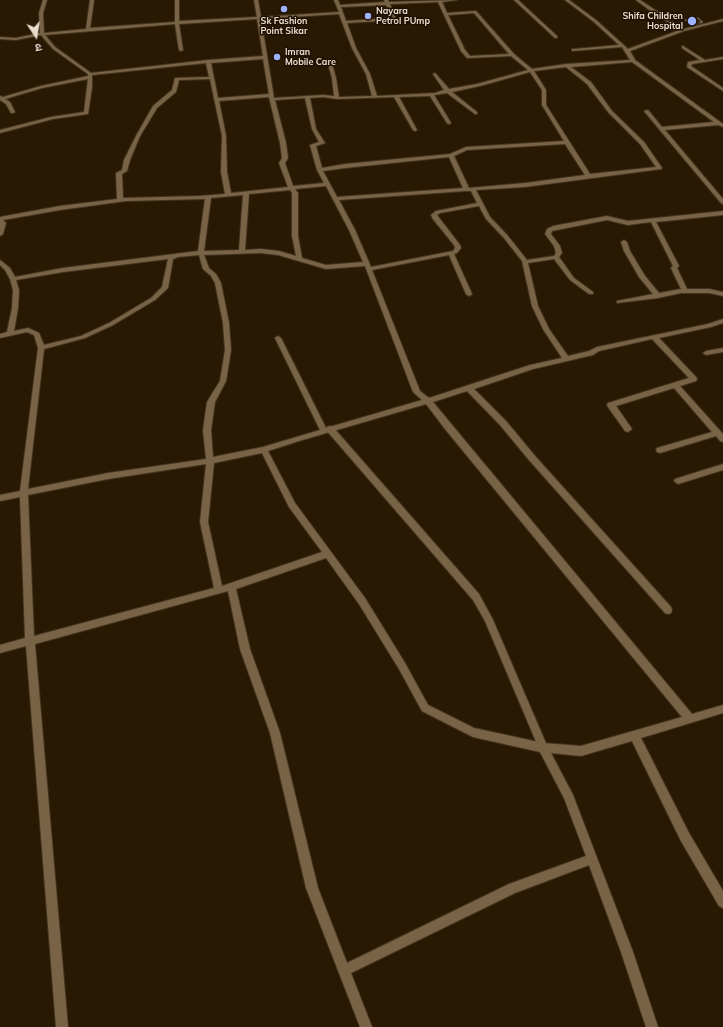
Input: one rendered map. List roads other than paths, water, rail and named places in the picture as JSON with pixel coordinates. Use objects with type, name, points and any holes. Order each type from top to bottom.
[{"type":"street","points":[[45,0],[41,13],[42,34],[54,48],[90,76]]},
{"type":"street","points":[[88,29],[92,0]]},
{"type":"street","points":[[177,0],[177,22],[180,50]]},
{"type":"street","points":[[256,0],[272,97],[283,142],[285,158],[282,163],[291,187],[295,193],[295,236],[299,259]]},
{"type":"street","points":[[336,0],[354,48],[368,74],[375,97]]},
{"type":"street","points":[[439,0],[463,51],[469,56],[512,55]]},
{"type":"street","points":[[338,6],[387,2],[455,0]]},
{"type":"street","points":[[516,0],[556,37]]},
{"type":"street","points":[[567,0],[595,21],[627,51],[633,61],[720,123]]},
{"type":"street","points":[[638,0],[682,30]]},
{"type":"street","points":[[344,22],[395,19],[387,2]]},
{"type":"street","points":[[446,14],[475,12],[512,55],[531,70],[544,90],[544,105],[588,176]]},
{"type":"street","points":[[0,38],[16,39],[42,34],[88,29],[177,22],[341,13]]},
{"type":"street","points":[[627,51],[682,30],[723,20]]},
{"type":"street","points":[[574,50],[622,46]]},
{"type":"street","points":[[683,47],[704,61]]},
{"type":"street","points":[[13,112],[1,98],[90,76],[178,64],[266,57]]},
{"type":"street","points":[[722,58],[690,63],[689,66],[723,90]]},
{"type":"street","points":[[208,61],[224,136],[224,172],[228,194]]},
{"type":"street","points":[[216,100],[272,97],[323,96],[338,98],[432,94],[478,85],[531,70],[566,65],[633,61]]},
{"type":"street","points":[[120,200],[119,173],[124,171],[127,160],[151,113],[174,91],[177,79],[178,64]]},
{"type":"street","points":[[330,64],[338,98]]},
{"type":"street","points":[[336,199],[525,185],[659,168],[642,143],[610,111],[589,83],[566,65]]},
{"type":"street","points":[[436,74],[444,88],[475,113]]},
{"type":"street","points":[[0,132],[53,118],[86,113],[90,76]]},
{"type":"street","points":[[177,79],[211,78]]},
{"type":"street","points":[[432,94],[449,123]]},
{"type":"street","points":[[396,96],[415,130]]},
{"type":"street","points":[[306,97],[314,129],[322,144],[313,145],[320,170],[352,230],[368,267],[416,392],[428,401],[690,719]]},
{"type":"street","points":[[646,111],[723,202]]},
{"type":"street","points":[[662,129],[720,123]]},
{"type":"street","points":[[320,170],[451,155],[462,150],[470,149],[568,142]]},
{"type":"street","points":[[451,155],[470,190],[481,204],[488,218],[506,237],[525,262],[535,306],[546,329],[566,359]]},
{"type":"street","points":[[0,234],[3,223],[0,219],[60,208],[120,200],[208,197],[328,184]]},
{"type":"street","points":[[242,252],[246,192]]},
{"type":"street","points":[[208,197],[201,253],[206,269],[214,275],[218,283],[226,323],[228,350],[224,381],[211,402],[207,430],[210,461],[204,522],[219,590]]},
{"type":"street","points":[[13,279],[62,270],[201,253],[271,252],[326,267],[368,267],[451,253],[457,250],[457,245],[434,214],[481,204]]},
{"type":"street","points":[[556,257],[559,253],[557,246],[548,234],[549,230],[553,228],[607,218],[622,223],[720,213],[723,221]]},
{"type":"street","points":[[653,221],[676,266],[674,268],[685,291]]},
{"type":"street","points":[[624,242],[627,251],[642,276],[658,296]]},
{"type":"street","points":[[451,253],[469,294]]},
{"type":"street","points":[[41,348],[67,342],[111,324],[154,299],[165,288],[171,258],[178,255]]},
{"type":"street","points":[[525,262],[556,257]]},
{"type":"street","points":[[556,257],[572,279],[591,293]]},
{"type":"street","points":[[0,262],[8,269],[13,279],[16,296],[10,334]]},
{"type":"street","points":[[619,302],[685,291],[723,294]]},
{"type":"street","points":[[0,498],[108,476],[210,461],[264,450],[428,401],[532,367],[591,353],[598,349],[709,326],[723,321]]},
{"type":"street","points":[[0,336],[28,330],[37,334],[41,348],[24,492],[30,640],[62,1027]]},
{"type":"street","points":[[628,429],[611,405],[694,380],[654,337]]},
{"type":"street","points":[[278,338],[327,430],[476,597],[489,620],[543,748],[568,795],[628,952],[652,1027]]},
{"type":"street","points":[[706,353],[723,350]]},
{"type":"street","points":[[675,385],[723,439]]},
{"type":"street","points":[[468,387],[503,423],[532,458],[668,610]]},
{"type":"street","points":[[660,450],[717,433]]},
{"type":"street","points":[[264,450],[292,505],[362,601],[402,666],[425,708],[473,732],[543,748],[581,751],[723,709]]},
{"type":"street","points":[[678,481],[723,467]]},
{"type":"street","points":[[0,648],[231,587],[327,554]]},
{"type":"street","points":[[231,587],[245,650],[274,733],[312,888],[366,1027]]},
{"type":"street","points":[[634,735],[686,837],[723,902]]},
{"type":"street","points":[[344,970],[513,888],[592,859]]},
{"type":"place","name":"Sk Fashion Point Sikar","points":[[284,9]]},
{"type":"place","name":"Nayara Petrol PUmp","points":[[368,16]]},
{"type":"place","name":"Shifa Children Hospital","points":[[692,21]]},
{"type":"place","name":"Imran Mobile Care","points":[[277,57]]}]
